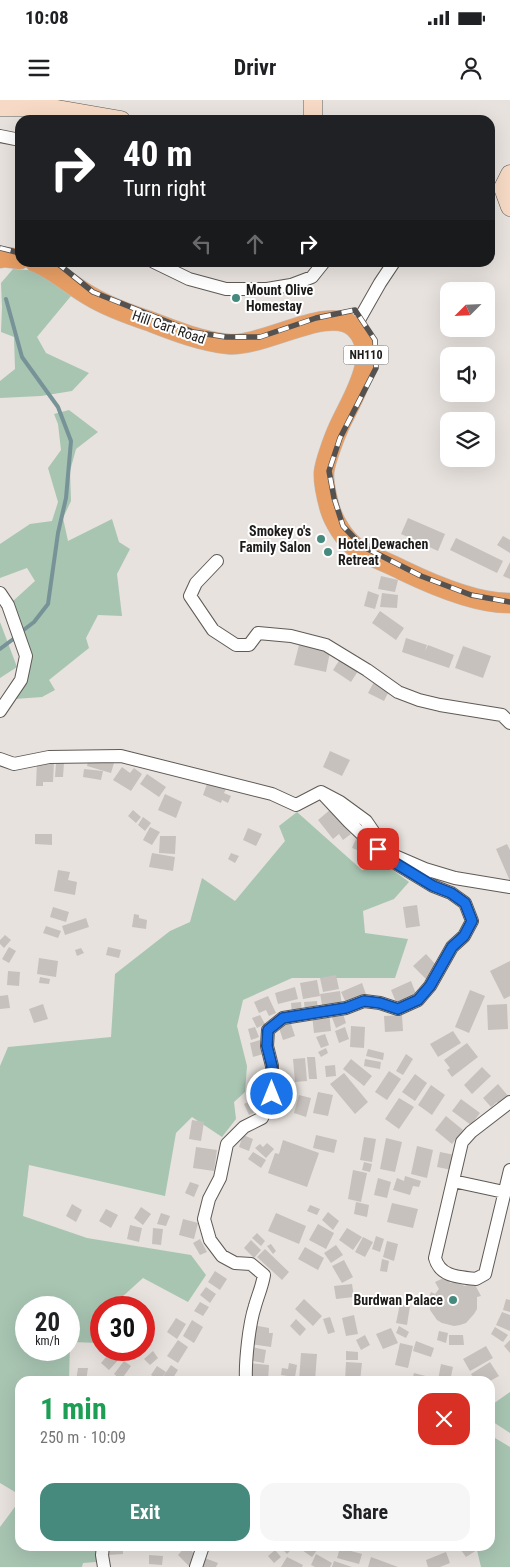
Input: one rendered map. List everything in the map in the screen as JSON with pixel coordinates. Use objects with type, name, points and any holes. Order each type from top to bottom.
[{"type":"highway","points":[[0,258],[15,258]]},
{"type":"highway","name":"Hill Cart Road","points":[[46,267],[74,287],[106,306],[188,336],[214,342],[233,344],[255,342],[318,321],[340,320],[355,327]]},
{"type":"highway","name":"NH110","points":[[355,327],[365,343],[366,358],[363,377],[337,431],[324,472],[327,498],[332,516],[340,530],[355,547],[413,575],[483,601],[510,603]]},
{"type":"main road","points":[[313,100],[313,115]]},
{"type":"main road","points":[[0,107],[45,107],[92,115]]},
{"type":"main road","points":[[510,174],[503,188],[510,207]]},
{"type":"street","points":[[0,136],[15,139]]},
{"type":"street","points":[[161,267],[189,279],[226,288],[267,288],[291,285],[312,277],[320,267]]},
{"type":"street","points":[[355,327],[391,267]]},
{"type":"street","points":[[217,560],[196,583],[190,596],[213,630],[236,645],[249,645],[258,633],[290,636],[326,645],[398,692],[418,700],[502,714],[510,723]]},
{"type":"street","points":[[0,593],[8,605],[26,656],[21,680],[0,710]]},
{"type":"street","points":[[0,759],[14,764],[49,758],[121,756],[272,794],[296,805],[320,792]]},
{"type":"street","points":[[320,792],[340,802],[366,821],[388,853],[455,878],[510,887]]},
{"type":"street","points":[[246,1376],[253,1313],[261,1292],[264,1275],[251,1264],[235,1263],[222,1256],[210,1240],[204,1219],[209,1199],[220,1178],[227,1144],[244,1127],[262,1118],[272,1094],[272,1066],[267,1046],[268,1030],[283,1018],[346,1008],[364,1001],[380,1003],[398,1009],[418,1000],[430,986],[452,947],[464,936],[472,921],[465,903],[451,893],[433,886],[387,858],[320,792]]},
{"type":"street","points":[[510,1102],[471,1132],[462,1142],[435,1258],[436,1264],[444,1273],[476,1280],[486,1274],[510,1170]]},
{"type":"street","points":[[453,1181],[504,1192]]},
{"type":"street","points":[[102,1551],[104,1567]]},
{"type":"street","points":[[196,1567],[201,1551]]},
{"type":"green space","points":[[13,269],[42,271],[71,296],[37,337],[46,353],[89,373],[72,391],[41,396],[0,398],[0,381],[15,369],[14,337],[1,332],[1,283]]},
{"type":"green space","points":[[69,410],[98,432],[76,449],[70,471],[71,501],[63,518],[68,541],[112,519],[119,542],[130,549],[117,574],[122,616],[98,615],[86,638],[89,648],[49,680],[55,690],[42,697],[15,699],[25,682],[12,602],[35,581],[27,568],[0,578],[0,544],[30,524],[52,521],[58,502],[48,468],[61,450],[58,424],[54,414]]},
{"type":"green space","points":[[0,622],[17,667],[0,678]]},
{"type":"green space","points":[[297,812],[362,870],[381,861],[409,882],[394,899],[363,911],[365,933],[408,939],[395,978],[292,978],[243,1000],[237,1026],[247,1066],[245,1092],[234,1102],[236,1119],[222,1137],[192,1117],[176,1133],[165,1196],[29,1165],[23,1216],[87,1238],[191,1255],[206,1275],[188,1302],[143,1278],[123,1296],[90,1296],[90,1343],[80,1342],[80,1296],[15,1296],[15,1361],[70,1361],[69,1376],[15,1376],[15,1492],[0,1483],[0,1066],[8,1047],[111,1037],[115,974],[170,931],[190,922],[202,878],[235,901],[285,841],[279,826]]},
{"type":"green space","points":[[510,1392],[510,1433],[495,1423],[495,1402]]},
{"type":"green space","points":[[495,1438],[510,1447],[510,1567],[481,1567],[477,1551],[495,1551]]},
{"type":"green space","points":[[15,1507],[15,1551],[97,1551],[96,1562],[83,1563],[82,1567],[0,1567],[0,1527]]},
{"type":"building","points":[[408,518],[445,534],[438,551],[401,534]]},
{"type":"building","points":[[503,536],[510,540],[510,553],[497,545]]},
{"type":"building","points":[[456,538],[503,561],[497,573],[450,550]]},
{"type":"building","points":[[510,562],[510,579],[503,576]]},
{"type":"building","points":[[381,576],[398,580],[395,592],[378,589]]},
{"type":"building","points":[[368,591],[379,595],[375,609],[364,606]]},
{"type":"building","points":[[382,593],[398,595],[397,608],[380,607]]},
{"type":"building","points":[[380,611],[404,628],[396,640],[372,623]]},
{"type":"building","points":[[406,638],[427,645],[425,651],[428,645],[454,655],[449,668],[402,652]]},
{"type":"building","points":[[299,645],[330,652],[326,672],[294,665]]},
{"type":"building","points":[[463,646],[491,656],[483,678],[455,668]]},
{"type":"building","points":[[342,656],[360,668],[351,682],[333,670]]},
{"type":"building","points":[[375,680],[391,687],[384,701],[368,693]]},
{"type":"building","points":[[330,751],[350,760],[342,776],[323,767]]},
{"type":"building","points":[[89,757],[114,763],[111,773],[87,766]]},
{"type":"building","points":[[37,761],[54,762],[53,782],[43,782],[43,786],[36,786]]},
{"type":"building","points":[[56,763],[64,763],[63,777],[55,777]]},
{"type":"building","points":[[122,767],[130,773],[134,768],[142,774],[131,791],[113,780]]},
{"type":"building","points":[[84,769],[103,771],[101,780],[83,777]]},
{"type":"building","points":[[147,774],[166,787],[159,797],[140,784]]},
{"type":"building","points":[[208,781],[226,789],[224,793],[231,796],[228,803],[222,800],[221,803],[203,795]]},
{"type":"building","points":[[165,794],[182,802],[176,818],[158,810]]},
{"type":"building","points":[[331,809],[351,834],[343,840],[339,834],[333,839],[318,820]]},
{"type":"building","points":[[133,810],[141,817],[136,823],[128,816]]},
{"type":"building","points":[[143,817],[151,823],[145,831],[138,825]]},
{"type":"building","points":[[150,827],[160,832],[152,845],[143,840]]},
{"type":"building","points":[[248,828],[262,834],[256,846],[243,840]]},
{"type":"building","points":[[35,834],[52,834],[52,845],[35,844]]},
{"type":"building","points":[[160,836],[176,836],[175,854],[159,853]]},
{"type":"building","points":[[356,839],[375,848],[368,864],[359,860],[362,852],[352,848]]},
{"type":"building","points":[[507,844],[510,850],[510,881],[496,849]]},
{"type":"building","points":[[152,853],[175,857],[173,871],[149,867]]},
{"type":"building","points":[[231,853],[239,856],[235,863],[228,859]]},
{"type":"building","points":[[58,870],[70,872],[68,880],[77,882],[75,895],[54,891]]},
{"type":"building","points":[[417,905],[420,926],[406,928],[403,907]]},
{"type":"building","points":[[53,907],[69,912],[66,922],[50,917]]},
{"type":"building","points":[[134,914],[139,915],[139,918],[147,920],[146,929],[132,927]]},
{"type":"building","points":[[86,918],[89,927],[65,935],[62,926]]},
{"type":"building","points":[[46,926],[61,931],[58,938],[43,933]]},
{"type":"building","points":[[5,935],[11,940],[4,948],[0,944],[0,940]]},
{"type":"building","points":[[9,947],[16,951],[9,963],[2,959]]},
{"type":"building","points":[[108,947],[121,950],[119,958],[106,955]]},
{"type":"building","points":[[81,948],[84,953],[77,956],[75,950]]},
{"type":"building","points":[[426,954],[439,968],[427,980],[413,966]]},
{"type":"building","points":[[39,958],[58,961],[56,977],[37,974]]},
{"type":"building","points":[[510,961],[510,996],[504,999],[490,971]]},
{"type":"building","points":[[8,971],[20,972],[19,986],[7,985]]},
{"type":"building","points":[[336,975],[339,989],[323,992],[320,978]]},
{"type":"building","points":[[40,977],[50,979],[49,984],[39,983]]},
{"type":"building","points":[[317,980],[320,996],[303,999],[300,983]]},
{"type":"building","points":[[411,981],[416,994],[396,1002],[391,990]]},
{"type":"building","points":[[362,983],[367,997],[347,1005],[341,992]]},
{"type":"building","points":[[295,987],[298,999],[278,1004],[275,993]]},
{"type":"building","points":[[470,990],[485,996],[469,1033],[455,1027]]},
{"type":"building","points":[[340,991],[342,1006],[323,1010],[320,994]]},
{"type":"building","points":[[8,995],[10,1008],[0,1009],[0,996]]},
{"type":"building","points":[[268,996],[276,1013],[269,1016],[266,1010],[259,1013],[254,1002]]},
{"type":"building","points":[[317,1001],[318,1010],[305,1011],[304,1002]]},
{"type":"building","points":[[301,1002],[302,1012],[292,1013],[291,1003]]},
{"type":"building","points":[[43,1004],[48,1019],[34,1023],[29,1009]]},
{"type":"building","points":[[507,1004],[508,1029],[488,1030],[487,1005]]},
{"type":"building","points":[[342,1011],[346,1023],[336,1028],[331,1015]]},
{"type":"building","points":[[329,1012],[331,1031],[314,1033],[312,1014]]},
{"type":"building","points":[[260,1015],[265,1024],[257,1028],[252,1018]]},
{"type":"building","points":[[402,1015],[403,1031],[385,1032],[384,1016]]},
{"type":"building","points":[[290,1021],[295,1036],[283,1040],[278,1025]]},
{"type":"building","points":[[351,1026],[365,1027],[364,1048],[350,1047]]},
{"type":"building","points":[[255,1027],[259,1037],[251,1040],[248,1029]]},
{"type":"building","points":[[345,1027],[349,1039],[339,1043],[335,1031]]},
{"type":"building","points":[[453,1031],[461,1043],[438,1057],[430,1044]]},
{"type":"building","points":[[325,1034],[329,1045],[321,1048],[316,1037]]},
{"type":"building","points":[[260,1040],[263,1054],[253,1057],[250,1043]]},
{"type":"building","points":[[467,1043],[478,1057],[452,1077],[447,1070],[450,1068],[444,1060]]},
{"type":"building","points":[[326,1048],[328,1053],[321,1057],[318,1052]]},
{"type":"building","points":[[368,1049],[384,1053],[383,1060],[366,1056]]},
{"type":"building","points":[[406,1054],[413,1059],[403,1075],[396,1071]]},
{"type":"building","points":[[307,1057],[315,1057],[317,1079],[309,1079]]},
{"type":"building","points":[[305,1058],[307,1081],[295,1082],[293,1059]]},
{"type":"building","points":[[351,1059],[372,1076],[364,1086],[343,1069]]},
{"type":"building","points":[[365,1059],[381,1062],[380,1069],[364,1066]]},
{"type":"building","points":[[335,1065],[336,1076],[326,1077],[325,1066]]},
{"type":"building","points":[[482,1067],[491,1076],[472,1094],[464,1085]]},
{"type":"building","points":[[389,1071],[401,1079],[387,1100],[375,1092]]},
{"type":"building","points":[[344,1073],[368,1102],[355,1114],[330,1084]]},
{"type":"building","points":[[415,1074],[427,1083],[415,1101],[402,1092]]},
{"type":"building","points":[[498,1084],[509,1097],[500,1105],[497,1102],[491,1107],[483,1098]]},
{"type":"building","points":[[431,1085],[445,1095],[432,1115],[418,1105]]},
{"type":"building","points":[[318,1092],[333,1095],[328,1116],[313,1113]]},
{"type":"building","points":[[299,1095],[311,1098],[306,1117],[294,1113]]},
{"type":"building","points":[[260,1096],[265,1107],[249,1115],[244,1104]]},
{"type":"building","points":[[399,1098],[414,1107],[399,1129],[385,1119]]},
{"type":"building","points":[[461,1099],[480,1113],[471,1125],[452,1111]]},
{"type":"building","points":[[446,1116],[463,1130],[452,1144],[435,1130]]},
{"type":"building","points":[[192,1120],[204,1122],[201,1141],[189,1139]]},
{"type":"building","points":[[243,1135],[253,1139],[249,1151],[239,1147]]},
{"type":"building","points":[[316,1135],[337,1140],[334,1153],[313,1148]]},
{"type":"building","points":[[364,1137],[376,1139],[372,1162],[360,1160]]},
{"type":"building","points":[[386,1138],[402,1142],[395,1172],[380,1169]]},
{"type":"building","points":[[283,1140],[319,1153],[307,1187],[268,1173],[275,1153],[279,1154]]},
{"type":"building","points":[[267,1143],[274,1149],[266,1158],[255,1148],[260,1144],[263,1147]]},
{"type":"building","points":[[417,1146],[433,1150],[427,1178],[411,1174]]},
{"type":"building","points":[[196,1147],[217,1150],[214,1171],[193,1168]]},
{"type":"building","points":[[253,1152],[266,1160],[261,1168],[248,1159]]},
{"type":"building","points":[[440,1152],[455,1155],[452,1170],[437,1167]]},
{"type":"building","points":[[364,1162],[372,1164],[370,1172],[362,1170]]},
{"type":"building","points":[[353,1170],[367,1173],[361,1202],[348,1199]]},
{"type":"building","points":[[405,1176],[421,1181],[419,1187],[413,1186],[410,1195],[393,1190],[397,1178],[404,1181]]},
{"type":"building","points":[[378,1178],[391,1182],[387,1198],[374,1195]]},
{"type":"building","points":[[190,1182],[199,1185],[194,1197],[185,1193]]},
{"type":"building","points":[[356,1202],[369,1205],[367,1217],[354,1214]]},
{"type":"building","points":[[392,1203],[418,1209],[413,1228],[387,1222]]},
{"type":"building","points":[[72,1204],[82,1210],[76,1222],[66,1216]]},
{"type":"building","points":[[310,1205],[320,1209],[317,1215],[307,1211]]},
{"type":"building","points":[[141,1207],[151,1214],[143,1225],[134,1218]]},
{"type":"building","points":[[106,1209],[118,1215],[111,1228],[99,1221]]},
{"type":"building","points":[[328,1212],[339,1221],[333,1230],[322,1220]]},
{"type":"building","points":[[161,1213],[170,1216],[166,1226],[157,1224]]},
{"type":"building","points":[[276,1213],[306,1226],[299,1244],[268,1231]]},
{"type":"building","points":[[183,1219],[198,1223],[194,1239],[179,1235]]},
{"type":"building","points":[[318,1224],[334,1233],[326,1249],[309,1240]]},
{"type":"building","points":[[130,1225],[142,1228],[139,1242],[127,1239]]},
{"type":"building","points":[[153,1228],[163,1229],[161,1245],[152,1244]]},
{"type":"building","points":[[347,1228],[362,1237],[353,1250],[339,1240]]},
{"type":"building","points":[[257,1233],[265,1241],[261,1246],[252,1238]]},
{"type":"building","points":[[376,1236],[384,1239],[380,1252],[372,1249]]},
{"type":"building","points":[[363,1237],[373,1242],[365,1257],[355,1252]]},
{"type":"building","points":[[200,1239],[207,1252],[200,1255],[193,1243]]},
{"type":"building","points":[[251,1240],[261,1250],[254,1258],[244,1248]]},
{"type":"building","points":[[387,1241],[398,1244],[394,1261],[383,1257]]},
{"type":"building","points":[[271,1244],[276,1251],[273,1254],[267,1246]]},
{"type":"building","points":[[336,1245],[343,1255],[331,1263],[324,1253]]},
{"type":"building","points":[[305,1247],[324,1258],[318,1270],[298,1259]]},
{"type":"building","points":[[265,1249],[289,1272],[282,1280],[257,1257]]},
{"type":"building","points":[[382,1259],[389,1261],[387,1272],[380,1271]]},
{"type":"building","points":[[344,1260],[353,1277],[342,1283],[332,1266]]},
{"type":"building","points":[[215,1271],[227,1279],[220,1290],[208,1282]]},
{"type":"building","name":"Burdwan Palace","points":[[446,1277],[450,1283],[454,1282],[465,1286],[473,1281],[481,1296],[477,1297],[477,1309],[466,1323],[454,1326],[442,1323],[437,1320],[430,1310],[429,1298],[431,1292],[435,1294],[439,1289],[435,1282]]},
{"type":"building","points":[[352,1284],[354,1297],[336,1299],[334,1286]]},
{"type":"building","points":[[206,1287],[216,1294],[210,1303],[200,1295]]},
{"type":"building","points":[[304,1299],[322,1316],[313,1326],[295,1309]]},
{"type":"building","points":[[506,1299],[510,1300],[510,1312],[503,1310]]},
{"type":"building","points":[[200,1302],[209,1307],[203,1316],[194,1311]]},
{"type":"building","points":[[400,1304],[410,1306],[407,1325],[396,1323]]},
{"type":"building","points":[[502,1312],[510,1315],[510,1331],[496,1325]]},
{"type":"building","points":[[354,1315],[358,1334],[346,1336],[342,1318]]},
{"type":"building","points":[[330,1317],[335,1332],[328,1334],[323,1319]]},
{"type":"building","points":[[176,1318],[186,1324],[177,1339],[167,1332]]},
{"type":"building","points":[[296,1319],[306,1329],[300,1336],[290,1326]]},
{"type":"building","points":[[192,1320],[203,1327],[194,1343],[183,1336]]},
{"type":"building","points":[[253,1325],[269,1328],[269,1333],[273,1333],[271,1347],[250,1344]]},
{"type":"building","points":[[399,1326],[409,1332],[406,1338],[396,1333]]},
{"type":"building","points":[[495,1327],[508,1335],[503,1342],[491,1334]]},
{"type":"building","points":[[391,1328],[398,1343],[383,1349],[376,1334]]},
{"type":"building","points":[[439,1331],[448,1333],[446,1343],[437,1340]]},
{"type":"building","points":[[365,1335],[370,1345],[361,1350],[356,1340]]},
{"type":"building","points":[[449,1335],[463,1335],[464,1345],[449,1345]]},
{"type":"building","points":[[178,1340],[188,1347],[178,1363],[167,1356]]},
{"type":"building","points":[[510,1340],[510,1353],[504,1346]]},
{"type":"building","points":[[416,1341],[434,1348],[431,1357],[413,1351]]},
{"type":"building","points":[[400,1343],[413,1346],[408,1368],[395,1365]]},
{"type":"building","points":[[486,1346],[493,1358],[470,1371],[463,1359]]},
{"type":"building","points":[[251,1347],[266,1350],[264,1363],[248,1360]]},
{"type":"building","points":[[346,1351],[358,1352],[358,1360],[346,1360]]},
{"type":"building","points":[[301,1353],[317,1354],[315,1376],[299,1376]]},
{"type":"building","points":[[103,1361],[117,1361],[109,1370],[101,1363]]},
{"type":"building","points":[[124,1361],[131,1366],[124,1376],[114,1374]]},
{"type":"building","points":[[146,1361],[155,1361],[150,1365]]},
{"type":"building","points":[[346,1362],[362,1363],[361,1376],[345,1376]]},
{"type":"building","points":[[490,1362],[499,1376],[495,1378],[495,1376],[472,1376],[471,1374]]},
{"type":"building","points":[[249,1363],[269,1365],[268,1376],[248,1376]]},
{"type":"building","points":[[289,1363],[297,1365],[295,1376],[281,1375],[282,1368],[288,1369]]},
{"type":"building","points":[[441,1364],[453,1367],[451,1376],[439,1376]]},
{"type":"building","points":[[171,1365],[178,1370],[174,1376],[163,1376]]},
{"type":"building","points":[[157,1366],[166,1372],[163,1376],[151,1375]]},
{"type":"building","points":[[78,1368],[88,1368],[87,1376],[77,1376]]},
{"type":"building","points":[[414,1373],[425,1376],[413,1376]]},
{"type":"building","points":[[108,1551],[123,1551],[123,1554],[108,1555]]},
{"type":"building","points":[[182,1551],[191,1551],[199,1558],[190,1567],[178,1555]]},
{"type":"building","points":[[276,1551],[281,1557],[274,1563],[268,1556]]},
{"type":"building","points":[[303,1551],[316,1551],[312,1557]]},
{"type":"building","points":[[339,1551],[351,1551],[362,1554],[359,1564],[337,1558]]},
{"type":"building","points":[[462,1551],[475,1551],[466,1557]]},
{"type":"building","points":[[446,1552],[450,1563],[440,1567],[428,1567],[426,1560]]},
{"type":"building","points":[[316,1554],[332,1563],[330,1567],[315,1567],[311,1565]]},
{"type":"building","points":[[149,1555],[163,1556],[162,1565],[149,1564]]},
{"type":"building","points":[[202,1557],[218,1563],[216,1567],[198,1567]]},
{"type":"building","points":[[287,1557],[303,1565],[302,1567],[281,1567]]},
{"type":"building","points":[[371,1557],[398,1567],[368,1567]]},
{"type":"building","points":[[334,1561],[352,1567],[332,1567]]},
{"type":"waterway","points":[[6,299],[22,357],[58,407],[71,441],[66,498],[58,533],[48,604],[34,622],[21,632]]},
{"type":"waterway","points":[[0,649],[16,637]]},
{"type":"railway","points":[[0,248],[15,252]]},
{"type":"railway","points":[[62,267],[93,292],[193,332],[226,337],[260,337],[316,318],[355,310],[375,340],[376,368],[340,438],[329,471],[334,498],[343,526],[362,546],[421,576],[471,595],[510,602]]},
{"type":"place","name":"Mount Olive Homestay","points":[[236,298]]},
{"type":"place","name":"Smokey o's Family Salon","points":[[321,539]]},
{"type":"place","name":"Hotel Dewachen Retreat","points":[[328,552]]},
{"type":"place","name":"Burdwan Palace","points":[[453,1300]]},
{"type":"route","points":[[272,1094],[272,1066],[267,1046],[268,1030],[283,1018],[303,1013],[325,1012],[346,1008],[364,1001],[380,1003],[398,1009],[418,1000],[430,986],[452,947],[464,936],[472,921],[465,903],[451,893],[433,886],[387,858],[378,849]]}]
